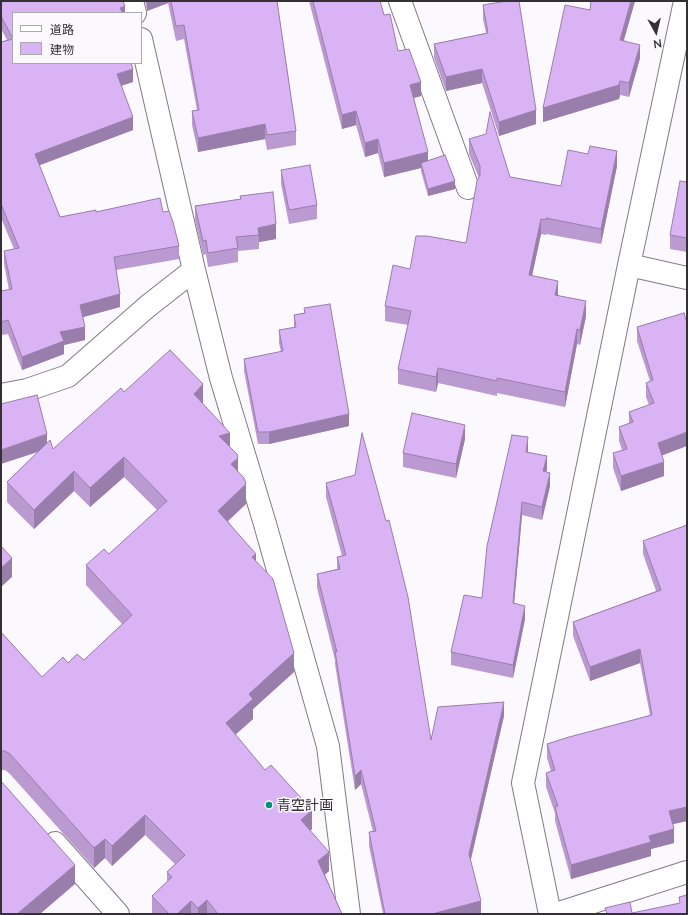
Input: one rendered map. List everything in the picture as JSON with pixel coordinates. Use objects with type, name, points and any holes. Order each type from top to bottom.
[{"type":"street","points":[[132,1],[135,12]]},
{"type":"street","points":[[400,1],[468,188]]},
{"type":"street","points":[[550,914],[524,783],[629,264],[685,1]]},
{"type":"street","points":[[142,43],[194,270],[222,378],[268,532],[328,746],[349,914]]},
{"type":"street","points":[[629,264],[687,278]]},
{"type":"street","points":[[1,395],[28,390],[68,376],[148,306],[194,270]]},
{"type":"street","points":[[42,828],[118,914]]},
{"type":"street","points":[[556,914],[687,872]]},
{"type":"building","points":[[1,1],[123,1],[125,6],[120,8],[122,12],[12,12],[12,37],[1,16]]},
{"type":"building","points":[[171,1],[277,1],[296,131],[267,135],[265,124],[198,138],[192,111],[199,110],[184,25],[176,26]]},
{"type":"building","points":[[313,1],[380,1],[384,15],[390,14],[398,51],[409,49],[421,82],[410,85],[428,152],[384,163],[378,139],[365,143],[356,111],[342,115]]},
{"type":"building","points":[[507,1],[519,1],[536,110],[499,122],[482,69],[446,77],[434,44],[488,33],[483,5]]},
{"type":"building","points":[[591,1],[631,1],[620,40],[640,45],[629,83],[620,81],[619,85],[543,108],[565,5],[590,10]]},
{"type":"building","points":[[12,39],[12,64],[131,64],[133,69],[117,74],[133,117],[35,154],[60,217],[96,210],[96,212],[160,198],[163,212],[169,211],[179,246],[114,257],[120,294],[80,305],[85,327],[60,332],[64,341],[22,357],[8,320],[1,322],[1,291],[12,289],[4,251],[19,248],[1,204],[1,42]]},
{"type":"building","points":[[490,112],[510,177],[561,186],[568,150],[588,154],[590,146],[617,151],[601,229],[546,218],[546,220],[541,219],[529,275],[558,281],[555,295],[586,301],[580,330],[577,329],[565,392],[497,378],[497,381],[438,368],[436,377],[398,369],[411,311],[385,306],[393,265],[410,269],[416,236],[427,236],[466,243],[477,181],[480,175],[480,166],[469,139],[486,134]]},
{"type":"building","points":[[445,155],[455,181],[428,189],[421,163]]},
{"type":"building","points":[[310,165],[317,205],[289,210],[281,170]]},
{"type":"building","points":[[680,181],[687,182],[687,238],[670,235]]},
{"type":"building","points":[[273,192],[276,224],[258,228],[259,235],[236,237],[238,248],[208,253],[206,240],[203,241],[195,206],[241,199],[240,196]]},
{"type":"building","points":[[330,304],[349,414],[269,432],[258,432],[244,359],[283,351],[279,330],[296,327],[294,315],[305,313],[304,308]]},
{"type":"building","points":[[684,313],[687,323],[687,432],[658,443],[664,462],[621,476],[613,453],[627,449],[619,427],[633,422],[629,412],[654,403],[646,383],[653,380],[637,327]]},
{"type":"building","points":[[170,350],[203,384],[194,394],[230,433],[219,436],[237,454],[238,458],[231,464],[244,478],[246,484],[218,511],[256,554],[252,557],[273,579],[294,653],[249,694],[253,699],[226,723],[265,770],[271,765],[312,810],[301,820],[329,852],[318,861],[342,914],[218,914],[207,900],[198,908],[191,901],[177,914],[169,914],[152,896],[172,877],[167,872],[185,855],[145,815],[112,846],[105,839],[94,848],[10,754],[5,751],[1,751],[1,632],[42,677],[63,657],[68,663],[77,654],[84,660],[132,615],[86,565],[104,549],[109,554],[167,501],[124,457],[90,488],[74,471],[34,510],[7,482],[50,440],[53,449],[121,388],[124,392]]},
{"type":"building","points":[[37,395],[47,434],[1,450],[1,404]]},
{"type":"building","points":[[412,413],[465,425],[456,464],[403,453]]},
{"type":"building","points":[[362,433],[386,521],[389,520],[408,597],[431,740],[438,707],[504,702],[469,854],[481,901],[432,914],[385,914],[369,832],[376,831],[361,770],[355,776],[335,651],[337,652],[317,574],[340,569],[337,557],[346,555],[326,483],[355,475]]},
{"type":"building","points":[[512,435],[528,437],[526,452],[547,456],[543,471],[550,473],[542,507],[522,502],[513,603],[525,606],[513,665],[451,652],[464,595],[482,598],[487,546]]},
{"type":"building","points":[[687,525],[687,807],[669,811],[674,829],[649,836],[651,842],[571,865],[555,807],[558,806],[546,773],[555,770],[547,744],[652,715],[640,649],[590,667],[573,622],[661,590],[643,541]]},
{"type":"building","points":[[1,546],[12,558],[1,568]]},
{"type":"building","points":[[1,781],[75,865],[17,914],[1,914]]},
{"type":"building","points":[[687,895],[687,914],[607,914],[605,908],[630,902],[632,913],[680,903],[679,897]]},
{"type":"place","name":"青空計画","points":[[269,805]]}]
